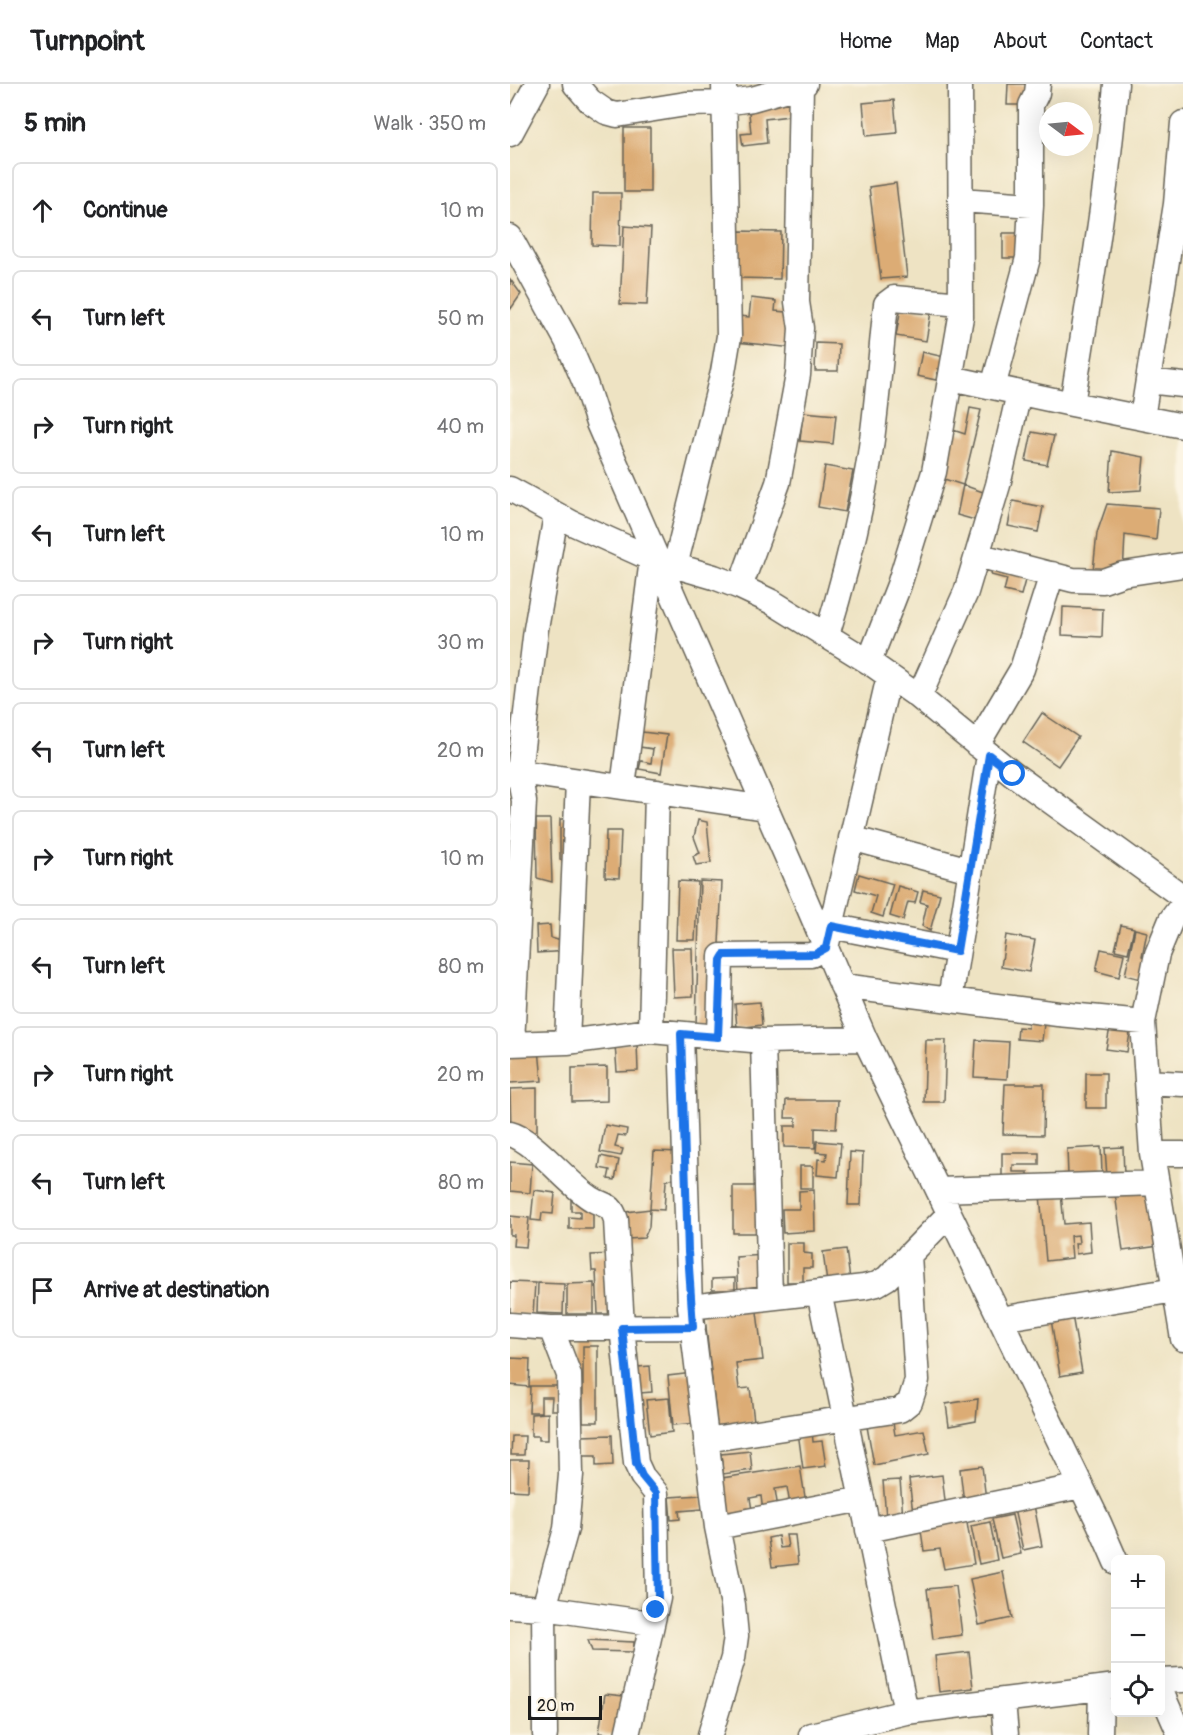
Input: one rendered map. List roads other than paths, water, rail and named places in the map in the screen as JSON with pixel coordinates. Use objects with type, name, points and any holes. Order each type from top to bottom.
[{"type":"street","points":[[510,134],[537,84]]},
{"type":"street","points":[[575,84],[590,101],[606,112],[617,115],[686,104],[724,94],[752,99],[803,84],[797,302],[801,328],[798,375],[778,483],[740,586]]},
{"type":"street","points":[[718,1037],[722,956],[811,955],[829,937],[851,838],[879,669],[899,585],[930,483],[961,317],[960,84]]},
{"type":"street","points":[[993,387],[1028,258],[1031,206],[1031,105],[1037,93],[1038,84]]},
{"type":"street","points":[[1072,404],[1095,259],[1116,84]]},
{"type":"street","points":[[623,788],[661,562],[723,372],[729,336],[724,94]]},
{"type":"street","points":[[1142,418],[1176,204],[1183,123]]},
{"type":"street","points":[[960,200],[1031,206]]},
{"type":"street","points":[[510,237],[567,341],[585,383],[598,423],[661,562],[766,808],[829,937],[842,986],[865,1039],[1113,1555]]},
{"type":"street","points":[[826,635],[845,577],[868,464],[886,304],[894,298],[961,304]]},
{"type":"street","points":[[951,378],[1183,426]]},
{"type":"street","points":[[1148,381],[1183,385]]},
{"type":"street","points":[[919,697],[959,608],[977,555],[998,485],[1018,393]]},
{"type":"street","points":[[510,489],[556,515],[661,562],[740,586],[772,602],[879,669],[919,697],[1013,774],[1183,897]]},
{"type":"street","points":[[556,515],[536,629],[520,684],[514,773],[524,801],[511,1044],[567,1042],[651,1031],[763,1041],[865,1039]]},
{"type":"street","points":[[977,555],[1074,580],[1103,581],[1123,574],[1183,565]]},
{"type":"street","points":[[950,1000],[970,870],[983,750],[1022,669],[1052,574]]},
{"type":"street","points":[[514,773],[766,808]]},
{"type":"street","points":[[567,1042],[578,781]]},
{"type":"street","points":[[651,1031],[657,792]]},
{"type":"street","points":[[851,838],[970,870]]},
{"type":"street","points":[[1183,904],[1171,920],[1157,954],[1143,1022],[1152,1154],[1157,1183],[1174,1230],[1183,1339]]},
{"type":"street","points":[[829,937],[957,951]]},
{"type":"street","points":[[842,986],[1143,1022]]},
{"type":"street","points":[[681,1034],[692,1317],[717,1527],[733,1605],[736,1636],[733,1658],[710,1735]]},
{"type":"street","points":[[763,1041],[770,1297]]},
{"type":"street","points":[[1147,1082],[1183,1084]]},
{"type":"street","points":[[510,1134],[525,1141],[591,1199],[613,1210],[616,1220],[622,1328],[636,1463],[642,1476],[656,1493],[658,1598],[627,1735]]},
{"type":"street","points":[[1152,1154],[1183,1154]]},
{"type":"street","points":[[938,1190],[1157,1183]]},
{"type":"street","points":[[510,1325],[551,1328],[622,1328],[692,1317],[770,1297],[877,1284],[887,1278],[949,1214]]},
{"type":"street","points":[[706,1440],[900,1410],[910,1402],[917,1380],[909,1255]]},
{"type":"street","points":[[819,1292],[906,1712]]},
{"type":"street","points":[[1000,1319],[1179,1305]]},
{"type":"street","points":[[545,1735],[544,1608],[566,1529],[571,1475],[569,1375],[551,1328]]},
{"type":"street","points":[[868,1530],[1081,1486]]},
{"type":"street","points":[[717,1527],[862,1499]]},
{"type":"street","points":[[510,1606],[544,1608],[651,1623]]},
{"type":"street","points":[[1165,1681],[1183,1680]]},
{"type":"street","points":[[811,1735],[906,1712],[1108,1687],[1100,1735]]},
{"type":"street","points":[[1165,1700],[1177,1734]]},
{"type":"street","points":[[1003,1701],[1006,1735]]}]
